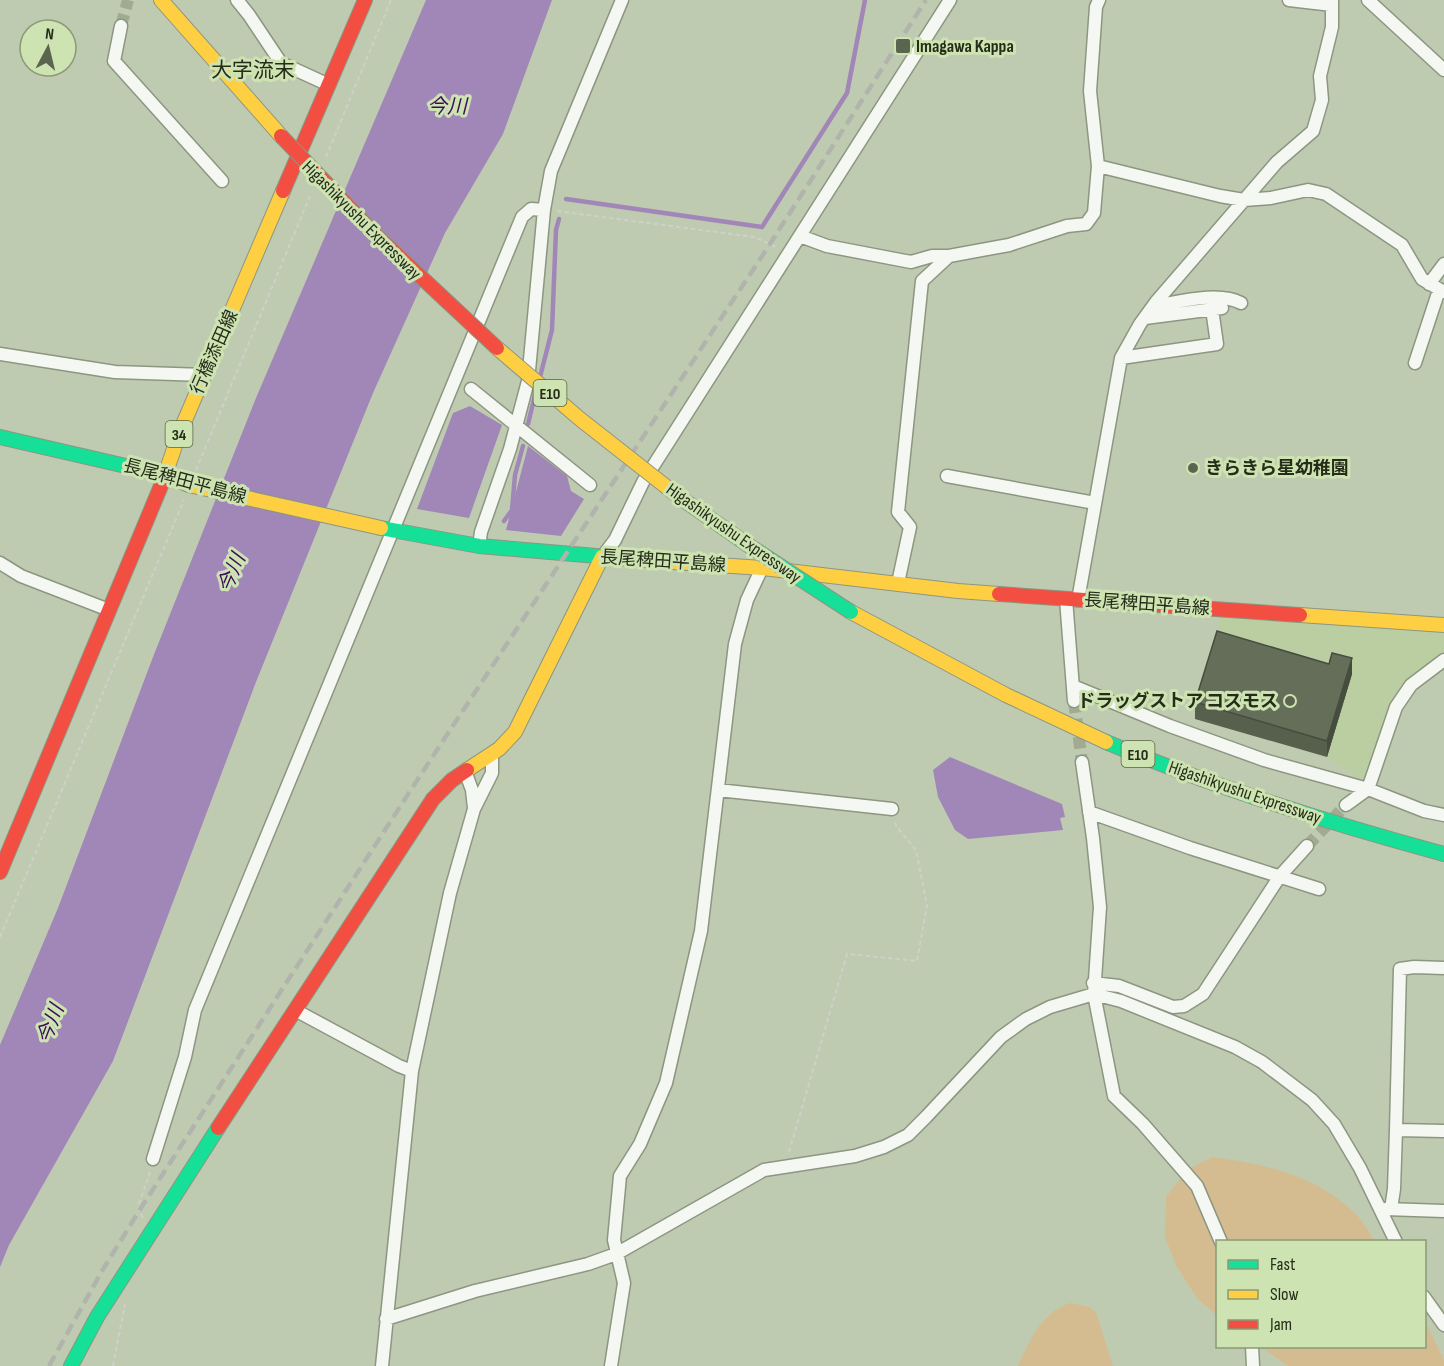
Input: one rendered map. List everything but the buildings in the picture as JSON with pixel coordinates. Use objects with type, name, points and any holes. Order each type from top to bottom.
[{"type":"main road","name":"Higashikyushu Expressway","points":[[161,0],[326,186],[395,256],[568,410],[688,503],[765,557],[850,612],[967,676],[1102,740],[1239,794],[1362,832],[1444,854]]},
{"type":"main road","name":"行橋添田線","points":[[0,872],[165,475],[179,434],[365,0]]},
{"type":"main road","name":"長尾稗田平島線","points":[[0,437],[165,475],[189,485],[386,529],[479,546],[762,568],[958,591],[1444,625]]},
{"type":"main road","points":[[71,1366],[97,1317],[433,799],[452,780],[492,753],[515,732],[602,557]]},
{"type":"street","points":[[237,0],[281,63],[329,85]]},
{"type":"street","points":[[479,546],[481,532],[528,381],[544,210],[551,171],[622,0]]},
{"type":"street","points":[[602,557],[615,540],[643,482],[950,0]]},
{"type":"street","points":[[800,236],[827,246],[911,262],[932,256],[949,256],[1009,245],[1067,226],[1086,224],[1094,213],[1098,166],[1090,92],[1098,0]]},
{"type":"street","points":[[1074,701],[1072,599],[1095,503],[1121,358],[1154,306],[1277,162],[1313,131],[1322,100],[1320,76],[1332,27],[1332,2],[1289,0]]},
{"type":"street","points":[[1368,0],[1444,70]]},
{"type":"street","points":[[121,26],[114,61],[222,181]]},
{"type":"street","points":[[1098,166],[1244,200],[1271,198],[1308,190],[1326,194],[1402,245],[1422,279],[1438,289]]},
{"type":"street","points":[[153,1159],[185,1058],[195,1010],[386,529],[522,217],[531,209],[544,210]]},
{"type":"street","points":[[898,583],[910,527],[898,512],[922,281],[949,256]]},
{"type":"street","points":[[1415,363],[1444,264]]},
{"type":"street","points":[[1154,306],[1220,297],[1232,298],[1241,303]]},
{"type":"street","points":[[1121,358],[1217,344],[1217,308],[1145,318]]},
{"type":"street","points":[[0,354],[115,372],[204,375]]},
{"type":"street","points":[[471,389],[590,484]]},
{"type":"street","points":[[946,476],[1095,503]]},
{"type":"street","points":[[0,563],[21,576],[109,610]]},
{"type":"street","points":[[612,1366],[624,1283],[614,1240],[620,1176],[640,1144],[666,1083],[701,931],[735,644],[747,600],[762,568]]},
{"type":"street","points":[[1346,806],[1368,789],[1396,707],[1411,685],[1444,660]]},
{"type":"street","points":[[1073,686],[1170,726],[1264,760],[1368,789],[1424,811],[1444,815]]},
{"type":"street","points":[[382,1366],[412,1071],[450,893],[474,809],[492,773],[492,753]]},
{"type":"street","points":[[1082,762],[1100,907],[1094,989],[1114,1096],[1143,1124],[1197,1186],[1220,1240]]},
{"type":"street","points":[[465,771],[472,790],[474,809]]},
{"type":"street","points":[[718,790],[892,809]]},
{"type":"street","points":[[1089,812],[1319,889]]},
{"type":"street","points":[[386,1319],[475,1291],[588,1264],[616,1254],[764,1170],[855,1156],[884,1147],[908,1135],[946,1098],[1001,1037],[1026,1019],[1050,1006],[1094,989],[1119,986],[1173,1007],[1184,1006],[1194,1001],[1203,994],[1280,876],[1307,846]]},
{"type":"street","points":[[1386,1209],[1394,1189],[1400,969],[1444,968]]},
{"type":"street","points":[[1094,989],[1235,1047],[1262,1062],[1312,1100],[1334,1124],[1386,1209],[1395,1240]]},
{"type":"street","points":[[296,1010],[412,1071]]},
{"type":"street","points":[[1396,1130],[1444,1131]]},
{"type":"street","points":[[1386,1209],[1444,1211]]},
{"type":"street","points":[[1426,1298],[1444,1325]]},
{"type":"street","points":[[1252,1348],[1252,1366]]},
{"type":"path","points":[[544,210],[754,237],[789,254]]},
{"type":"path","points":[[784,1167],[847,954],[917,961],[927,905],[916,850],[896,826],[892,809]]},
{"type":"path","points":[[145,1223],[138,1207],[153,1159]]},
{"type":"path","points":[[113,1366],[126,1295]]},
{"type":"shaded area","points":[[1219,616],[1444,633],[1444,653],[1407,681],[1394,695],[1364,781],[1327,757],[1195,719],[1217,647]]},
{"type":"shaded area","points":[[1212,1157],[1252,1163],[1289,1174],[1307,1181],[1341,1201],[1362,1220],[1374,1240],[1216,1240],[1216,1315],[1197,1298],[1177,1267],[1165,1237],[1166,1197],[1187,1170]]},
{"type":"shaded area","points":[[1070,1303],[1089,1307],[1096,1312],[1113,1366],[1018,1366],[1032,1337],[1044,1320],[1051,1313]]},
{"type":"shaded area","points":[[1426,1323],[1444,1360],[1444,1366],[1288,1366],[1262,1348],[1426,1348]]},
{"type":"water","name":"今川","points":[[426,0],[552,0],[503,134],[445,233],[373,393],[256,682],[113,1061],[9,1245],[0,1267],[0,1045],[58,908],[153,657],[256,398]]},
{"type":"water","points":[[470,406],[502,425],[469,518],[417,509],[453,413]]},
{"type":"water","points":[[528,446],[567,476],[571,491],[584,499],[561,536],[506,530]]},
{"type":"water","points":[[950,757],[1062,804],[1065,817],[1060,818],[1063,830],[968,839],[955,830],[938,797],[933,770]]},
{"type":"waterway","points":[[566,199],[762,227],[847,93],[865,0]]},
{"type":"waterway","points":[[540,377],[552,330],[556,230],[559,219]]},
{"type":"waterway","points":[[528,424],[536,391]]},
{"type":"waterway","points":[[504,521],[512,510],[515,475],[523,446]]},
{"type":"tunnel","points":[[121,26],[128,0]]},
{"type":"tunnel","points":[[1074,701],[1082,762]]},
{"type":"tunnel","points":[[1307,846],[1346,805]]},
{"type":"railway","points":[[49,1366],[102,1271],[139,1211],[414,785],[770,244],[926,0]]},
{"type":"traffic: fast","points":[[0,437],[165,475],[189,485]]},
{"type":"traffic: fast","points":[[678,496],[851,612]]},
{"type":"traffic: fast","points":[[381,528],[479,546],[644,560]]},
{"type":"traffic: fast","points":[[1106,742],[1189,775],[1273,804],[1444,854]]},
{"type":"traffic: fast","points":[[71,1366],[97,1317],[218,1128]]},
{"type":"traffic: slow","points":[[161,0],[281,136]]},
{"type":"traffic: slow","points":[[163,481],[179,434],[283,191]]},
{"type":"traffic: slow","points":[[497,348],[580,419],[678,496]]},
{"type":"traffic: slow","points":[[189,485],[381,528]]},
{"type":"traffic: slow","points":[[467,770],[499,749],[515,732],[602,557]]},
{"type":"traffic: slow","points":[[644,560],[762,568],[999,594]]},
{"type":"traffic: slow","points":[[851,612],[1006,695],[1106,742]]},
{"type":"traffic: slow","points":[[1300,615],[1444,625]]},
{"type":"traffic: jam","points":[[283,191],[365,0]]},
{"type":"traffic: jam","points":[[281,136],[376,235],[497,348]]},
{"type":"traffic: jam","points":[[0,872],[163,481]]},
{"type":"traffic: jam","points":[[999,594],[1300,615]]},
{"type":"traffic: jam","points":[[218,1128],[433,799],[452,780],[467,770]]},
{"type":"place","name":"Imagawa Kappa","points":[[903,46]]},
{"type":"place","name":"きらきら星幼稚園","points":[[1193,468]]},
{"type":"place","name":"ドラッグストア コスモス","points":[[1290,701]]},
{"type":"district","name":"大字流末","points":[[253,70]]}]
